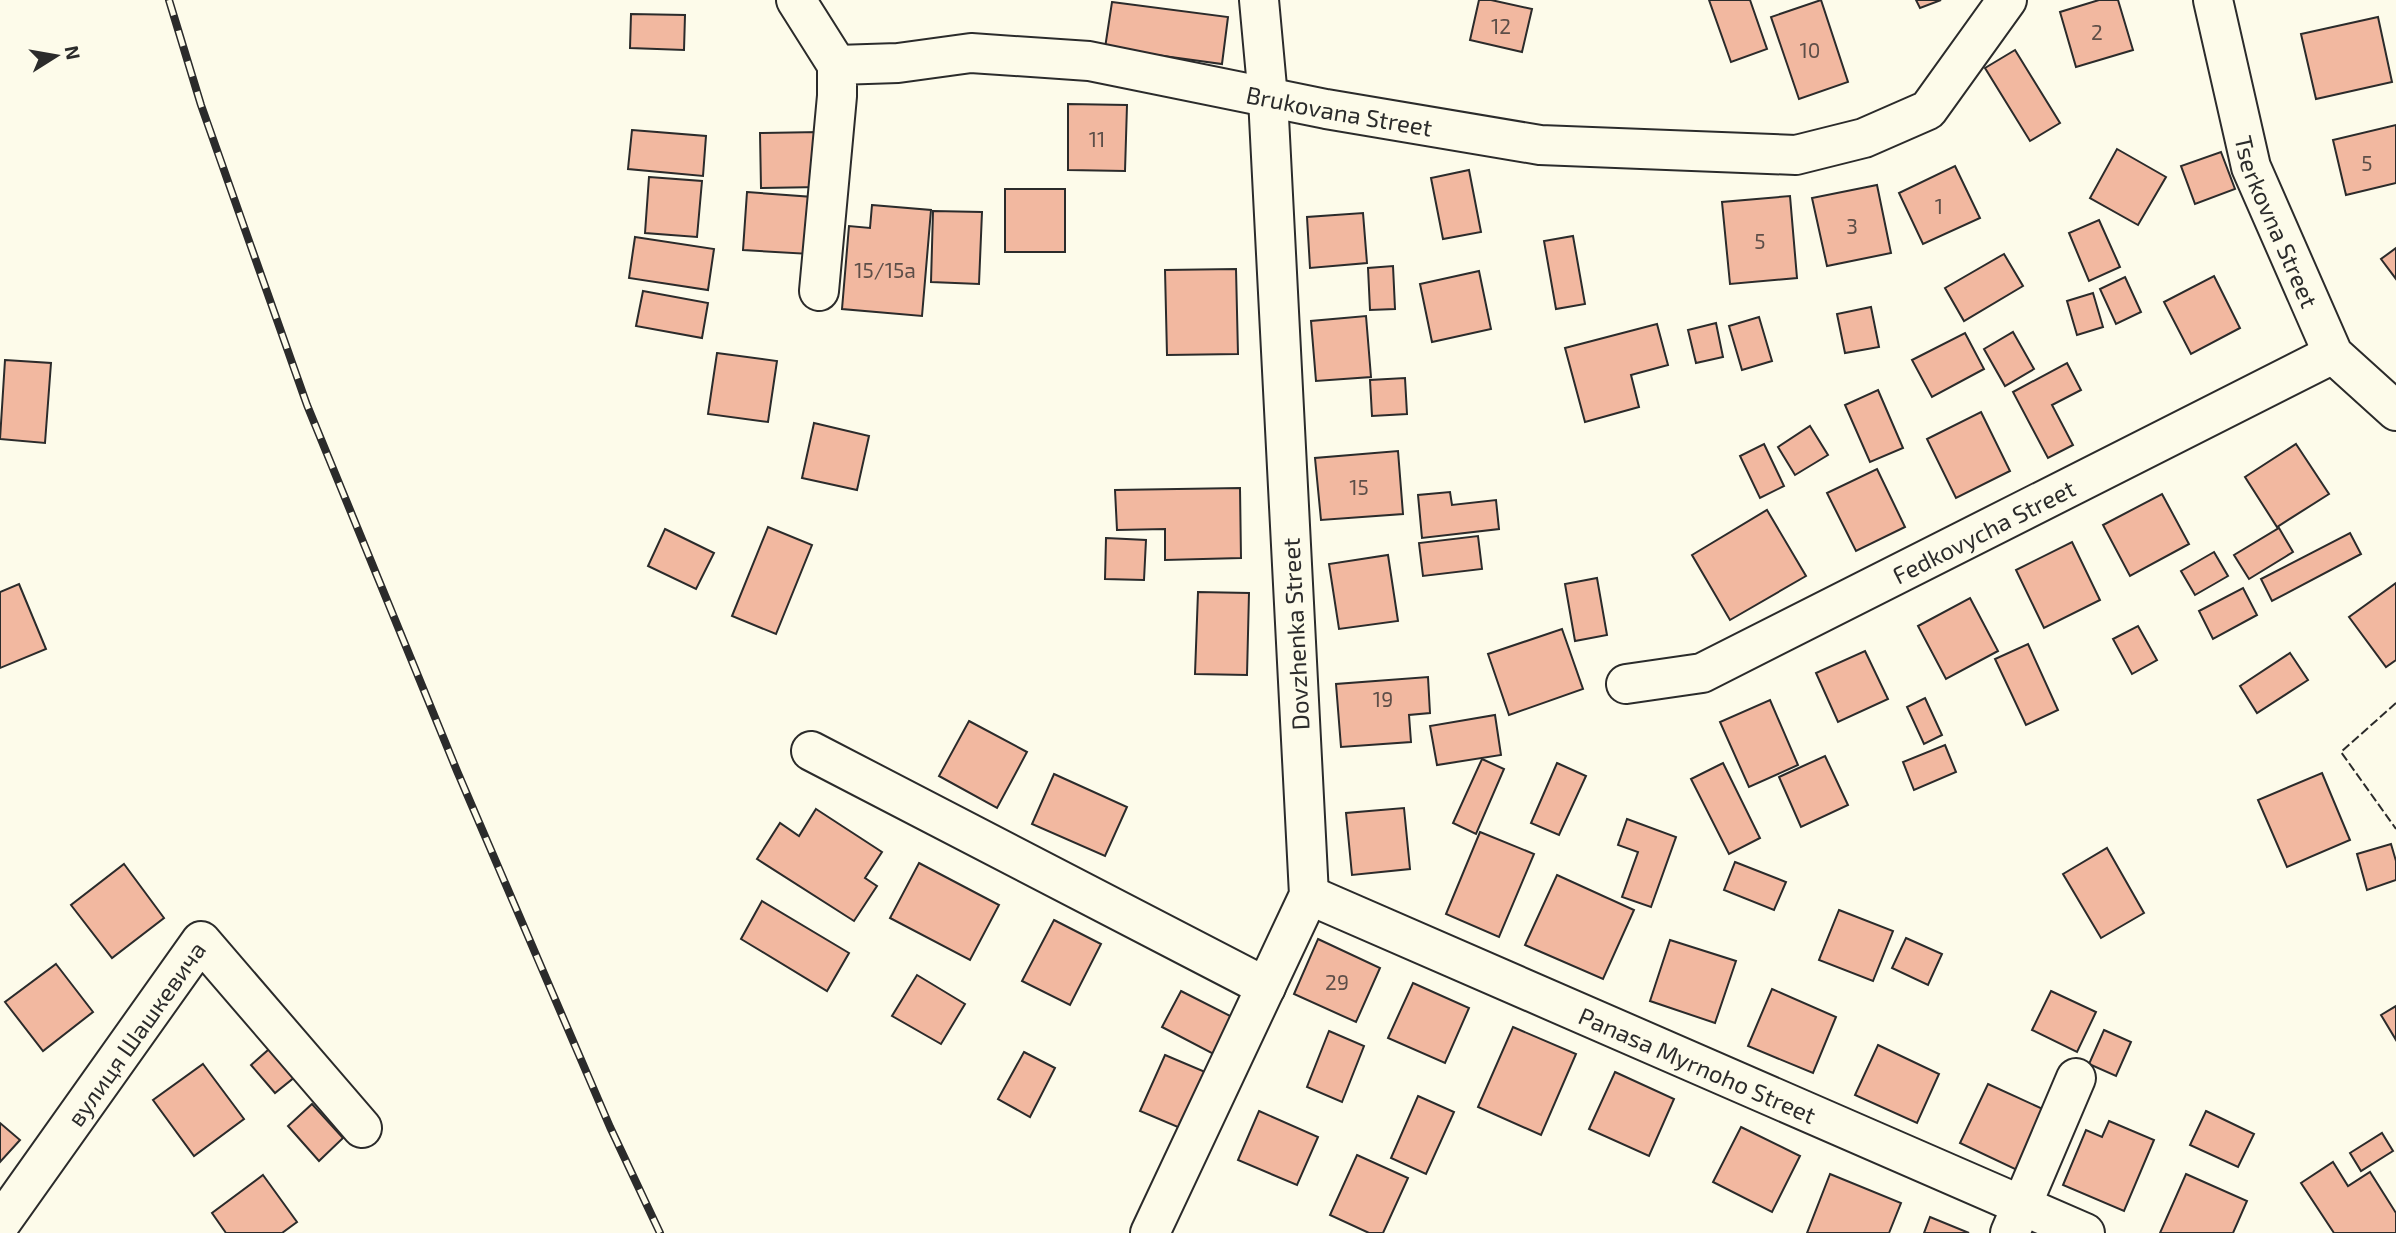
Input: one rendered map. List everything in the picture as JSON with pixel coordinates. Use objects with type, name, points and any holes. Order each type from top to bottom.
[{"type":"street","points":[[796,0],[837,65],[837,96],[819,291]]},
{"type":"street","name":"Dovzhenka Street","points":[[1150,1233],[1308,895],[1268,98],[1259,0]]},
{"type":"street","name":"Brukovana Street","points":[[837,65],[898,62],[971,53],[1089,61],[1268,98],[1540,145],[1796,155],[1864,138],[1928,110],[2007,0]]},
{"type":"street","name":"Tserkovna Street","points":[[2213,0],[2251,167],[2333,354],[2396,411]]},
{"type":"street","name":"Fedkovycha Street","points":[[1626,684],[1702,673],[2333,354]]},
{"type":"street","points":[[811,751],[1266,987]]},
{"type":"street","name":"Panasa Myrnoho Street","points":[[1308,895],[2017,1219],[2085,1233]]},
{"type":"street","name":"вулиця Шашкевича","points":[[0,1224],[201,941],[362,1128]]},
{"type":"street","points":[[2017,1219],[2076,1078]]},
{"type":"building","points":[[1479,0],[1532,9],[1522,52],[1470,40]]},
{"type":"building","points":[[1709,0],[1750,0],[1767,49],[1731,62]]},
{"type":"building","points":[[1821,0],[1848,82],[1799,99],[1771,17]]},
{"type":"building","points":[[1916,0],[1941,0],[1920,8]]},
{"type":"building","points":[[2099,0],[2118,0],[2133,50],[2076,67],[2060,12]]},
{"type":"building","points":[[1112,2],[1228,17],[1222,64],[1105,48]]},
{"type":"building","points":[[631,14],[685,15],[684,50],[630,48]]},
{"type":"building","points":[[2378,17],[2392,82],[2316,99],[2301,34]]},
{"type":"building","points":[[2015,50],[2060,123],[2030,141],[1985,68]]},
{"type":"building","points":[[1068,104],[1127,105],[1125,171],[1068,170]]},
{"type":"building","points":[[2396,125],[2396,183],[2346,195],[2333,140]]},
{"type":"building","points":[[632,130],[706,136],[703,176],[628,169]]},
{"type":"building","points":[[819,132],[819,187],[761,188],[760,133]]},
{"type":"building","points":[[2117,149],[2166,177],[2138,225],[2090,198]]},
{"type":"building","points":[[2221,152],[2235,189],[2195,204],[2181,166]]},
{"type":"building","points":[[1955,166],[1980,218],[1923,244],[1899,193]]},
{"type":"building","points":[[1469,170],[1481,232],[1443,239],[1431,178]]},
{"type":"building","points":[[649,177],[702,181],[697,237],[645,233]]},
{"type":"building","points":[[1877,185],[1891,253],[1827,266],[1812,198]]},
{"type":"building","points":[[1005,189],[1065,189],[1065,252],[1005,252]]},
{"type":"building","points":[[747,192],[813,197],[810,254],[743,250]]},
{"type":"building","points":[[1790,196],[1797,278],[1730,284],[1722,202]]},
{"type":"building","points":[[872,205],[931,210],[922,316],[842,309],[849,226],[870,228]]},
{"type":"building","points":[[933,211],[982,212],[979,284],[931,282]]},
{"type":"building","points":[[1363,213],[1367,263],[1310,268],[1307,217]]},
{"type":"building","points":[[2099,220],[2120,267],[2089,281],[2069,233]]},
{"type":"building","points":[[1573,236],[1585,304],[1556,309],[1544,241]]},
{"type":"building","points":[[635,237],[714,249],[708,290],[629,278]]},
{"type":"building","points":[[2396,248],[2396,279],[2381,259]]},
{"type":"building","points":[[2004,254],[2023,286],[1964,321],[1945,288]]},
{"type":"building","points":[[1393,266],[1395,309],[1370,310],[1368,268]]},
{"type":"building","points":[[1236,269],[1238,354],[1167,355],[1165,270]]},
{"type":"building","points":[[1479,271],[1491,329],[1432,342],[1420,284]]},
{"type":"building","points":[[2214,276],[2240,328],[2191,354],[2164,302]]},
{"type":"building","points":[[2125,277],[2141,312],[2116,324],[2100,289]]},
{"type":"building","points":[[643,291],[708,303],[702,338],[636,326]]},
{"type":"building","points":[[2093,293],[2103,327],[2077,335],[2067,301]]},
{"type":"building","points":[[1871,307],[1879,347],[1845,353],[1837,314]]},
{"type":"building","points":[[1366,316],[1371,377],[1316,381],[1311,321]]},
{"type":"building","points":[[1759,317],[1772,361],[1742,370],[1729,326]]},
{"type":"building","points":[[1716,323],[1723,357],[1696,363],[1688,330]]},
{"type":"building","points":[[1657,324],[1668,365],[1631,375],[1639,407],[1585,422],[1565,348]]},
{"type":"building","points":[[2013,332],[2034,369],[2005,386],[1984,349]]},
{"type":"building","points":[[1965,333],[1984,369],[1932,397],[1912,360]]},
{"type":"building","points":[[717,353],[777,361],[768,422],[708,414]]},
{"type":"building","points":[[5,360],[51,363],[45,443],[0,439]]},
{"type":"building","points":[[2067,363],[2081,390],[2052,405],[2073,445],[2048,458],[2013,392]]},
{"type":"building","points":[[1405,378],[1407,414],[1372,416],[1370,380]]},
{"type":"building","points":[[1878,390],[1903,448],[1870,462],[1845,405]]},
{"type":"building","points":[[1981,412],[2010,471],[1956,498],[1927,439]]},
{"type":"building","points":[[814,423],[869,436],[857,490],[802,478]]},
{"type":"building","points":[[1810,426],[1828,455],[1795,475],[1778,447]]},
{"type":"building","points":[[1764,444],[1784,486],[1760,498],[1740,456]]},
{"type":"building","points":[[2296,444],[2329,494],[2277,527],[2245,477]]},
{"type":"building","points":[[1398,451],[1403,514],[1321,520],[1315,458]]},
{"type":"building","points":[[1877,469],[1905,527],[1856,551],[1827,493]]},
{"type":"building","points":[[1240,488],[1241,558],[1165,560],[1165,529],[1117,530],[1115,490]]},
{"type":"building","points":[[1450,492],[1452,505],[1496,500],[1499,529],[1422,538],[1418,495]]},
{"type":"building","points":[[2162,494],[2189,544],[2130,576],[2103,525]]},
{"type":"building","points":[[1767,510],[1806,576],[1730,620],[1692,555]]},
{"type":"building","points":[[768,527],[812,545],[776,634],[732,616]]},
{"type":"building","points":[[2279,528],[2293,552],[2249,579],[2234,555]]},
{"type":"building","points":[[665,529],[714,553],[696,589],[648,566]]},
{"type":"building","points":[[2350,533],[2361,554],[2272,601],[2261,579]]},
{"type":"building","points":[[1478,536],[1482,569],[1423,576],[1419,543]]},
{"type":"building","points":[[1106,538],[1146,540],[1144,580],[1105,579]]},
{"type":"building","points":[[2072,542],[2100,600],[2044,628],[2016,570]]},
{"type":"building","points":[[2214,552],[2228,576],[2195,595],[2181,571]]},
{"type":"building","points":[[1388,555],[1398,621],[1339,629],[1329,564]]},
{"type":"building","points":[[1597,578],[1607,635],[1575,641],[1565,584]]},
{"type":"building","points":[[2396,583],[2396,660],[2386,667],[2349,617]]},
{"type":"building","points":[[19,584],[46,649],[0,668],[0,592]]},
{"type":"building","points":[[2243,588],[2257,615],[2213,639],[2199,611]]},
{"type":"building","points":[[1198,592],[1249,593],[1247,675],[1195,674]]},
{"type":"building","points":[[1970,598],[1998,651],[1946,679],[1918,626]]},
{"type":"building","points":[[2138,626],[2157,660],[2132,674],[2113,639]]},
{"type":"building","points":[[1562,629],[1583,689],[1509,715],[1488,654]]},
{"type":"building","points":[[2028,644],[2058,710],[2026,725],[1995,659]]},
{"type":"building","points":[[1865,651],[1888,699],[1838,722],[1816,673]]},
{"type":"building","points":[[2290,653],[2308,680],[2257,713],[2240,686]]},
{"type":"building","points":[[1428,677],[1430,713],[1409,715],[1411,742],[1341,747],[1336,684]]},
{"type":"building","points":[[1925,698],[1942,735],[1924,744],[1907,707]]},
{"type":"building","points":[[1770,700],[1798,765],[1749,787],[1720,722]]},
{"type":"building","points":[[1495,715],[1501,755],[1437,765],[1430,726]]},
{"type":"building","points":[[969,721],[1027,752],[997,808],[939,776]]},
{"type":"building","points":[[1945,745],[1956,772],[1914,790],[1903,762]]},
{"type":"building","points":[[1825,756],[1848,805],[1801,827],[1779,777]]},
{"type":"building","points":[[1482,759],[1504,769],[1476,834],[1453,823]]},
{"type":"building","points":[[1557,763],[1586,776],[1559,835],[1531,823]]},
{"type":"building","points":[[1723,763],[1760,838],[1729,854],[1691,779]]},
{"type":"building","points":[[2322,773],[2350,840],[2287,867],[2258,800]]},
{"type":"building","points":[[1054,774],[1127,807],[1105,856],[1032,824]]},
{"type":"building","points":[[1404,808],[1410,869],[1352,875],[1346,813]]},
{"type":"building","points":[[816,809],[882,852],[865,878],[877,886],[854,921],[757,859],[780,823],[799,836]]},
{"type":"building","points":[[1627,819],[1676,837],[1651,907],[1622,897],[1638,852],[1618,845]]},
{"type":"building","points":[[1480,832],[1534,854],[1499,937],[1446,914]]},
{"type":"building","points":[[2391,844],[2396,861],[2396,880],[2367,890],[2357,854]]},
{"type":"building","points":[[2107,848],[2144,913],[2101,938],[2063,874]]},
{"type":"building","points":[[1735,862],[1786,882],[1774,910],[1724,890]]},
{"type":"building","points":[[919,863],[999,905],[970,960],[890,918]]},
{"type":"building","points":[[124,864],[164,918],[112,958],[71,905]]},
{"type":"building","points":[[1557,875],[1634,910],[1603,979],[1525,945]]},
{"type":"building","points":[[762,901],[849,953],[827,991],[741,939]]},
{"type":"building","points":[[1839,910],[1893,931],[1873,981],[1819,960]]},
{"type":"building","points":[[1054,920],[1101,944],[1070,1005],[1022,981]]},
{"type":"building","points":[[1906,938],[1942,954],[1928,985],[1892,968]]},
{"type":"building","points":[[1318,939],[1380,968],[1356,1022],[1294,994]]},
{"type":"building","points":[[1670,940],[1736,961],[1715,1023],[1650,1001]]},
{"type":"building","points":[[56,964],[93,1012],[43,1051],[5,1002]]},
{"type":"building","points":[[917,975],[965,1004],[941,1044],[892,1016]]},
{"type":"building","points":[[1413,983],[1469,1008],[1445,1063],[1388,1038]]},
{"type":"building","points":[[1772,989],[1836,1017],[1813,1073],[1748,1046]]},
{"type":"building","points":[[1181,991],[1244,1023],[1225,1060],[1162,1027]]},
{"type":"building","points":[[2051,991],[2096,1012],[2077,1052],[2032,1030]]},
{"type":"building","points":[[2396,1006],[2396,1040],[2381,1015]]},
{"type":"building","points":[[1513,1027],[1576,1054],[1541,1135],[1478,1107]]},
{"type":"building","points":[[2104,1030],[2131,1042],[2116,1076],[2089,1064]]},
{"type":"building","points":[[1329,1031],[1364,1046],[1342,1102],[1307,1087]]},
{"type":"building","points":[[276,1043],[301,1072],[275,1093],[251,1065]]},
{"type":"building","points":[[1878,1045],[1939,1074],[1917,1123],[1855,1095]]},
{"type":"building","points":[[1024,1052],[1055,1068],[1030,1117],[998,1099]]},
{"type":"building","points":[[1165,1055],[1217,1077],[1192,1133],[1140,1111]]},
{"type":"building","points":[[203,1064],[244,1119],[194,1156],[153,1100]]},
{"type":"building","points":[[1615,1072],[1674,1099],[1649,1156],[1589,1129]]},
{"type":"building","points":[[1988,1084],[2045,1110],[2017,1170],[1960,1143]]},
{"type":"building","points":[[1418,1096],[1454,1112],[1426,1174],[1391,1158]]},
{"type":"building","points":[[312,1104],[343,1138],[319,1161],[288,1126]]},
{"type":"building","points":[[1259,1111],[1318,1137],[1297,1185],[1238,1160]]},
{"type":"building","points":[[2206,1111],[2254,1134],[2238,1167],[2190,1145]]},
{"type":"building","points":[[2109,1121],[2154,1140],[2124,1211],[2063,1185],[2086,1130],[2102,1137]]},
{"type":"building","points":[[0,1123],[20,1140],[0,1162]]},
{"type":"building","points":[[1741,1127],[1800,1156],[1772,1212],[1713,1182]]},
{"type":"building","points":[[2382,1133],[2393,1151],[2361,1171],[2350,1153]]},
{"type":"building","points":[[1357,1155],[1408,1178],[1383,1233],[1369,1233],[1330,1215]]},
{"type":"building","points":[[2333,1162],[2348,1186],[2370,1172],[2396,1213],[2396,1233],[2334,1233],[2301,1183]]},
{"type":"building","points":[[1830,1174],[1901,1203],[1889,1233],[1807,1233]]},
{"type":"building","points":[[2186,1174],[2247,1201],[2233,1233],[2160,1233]]},
{"type":"building","points":[[263,1175],[297,1222],[282,1233],[226,1233],[212,1213]]},
{"type":"building","points":[[1930,1217],[1969,1233],[1924,1233]]},
{"type":"railway","points":[[169,0],[201,105],[307,405],[457,771],[610,1127],[660,1233]]},
{"type":"fence","points":[[2396,703],[2341,752],[2396,829]]}]
